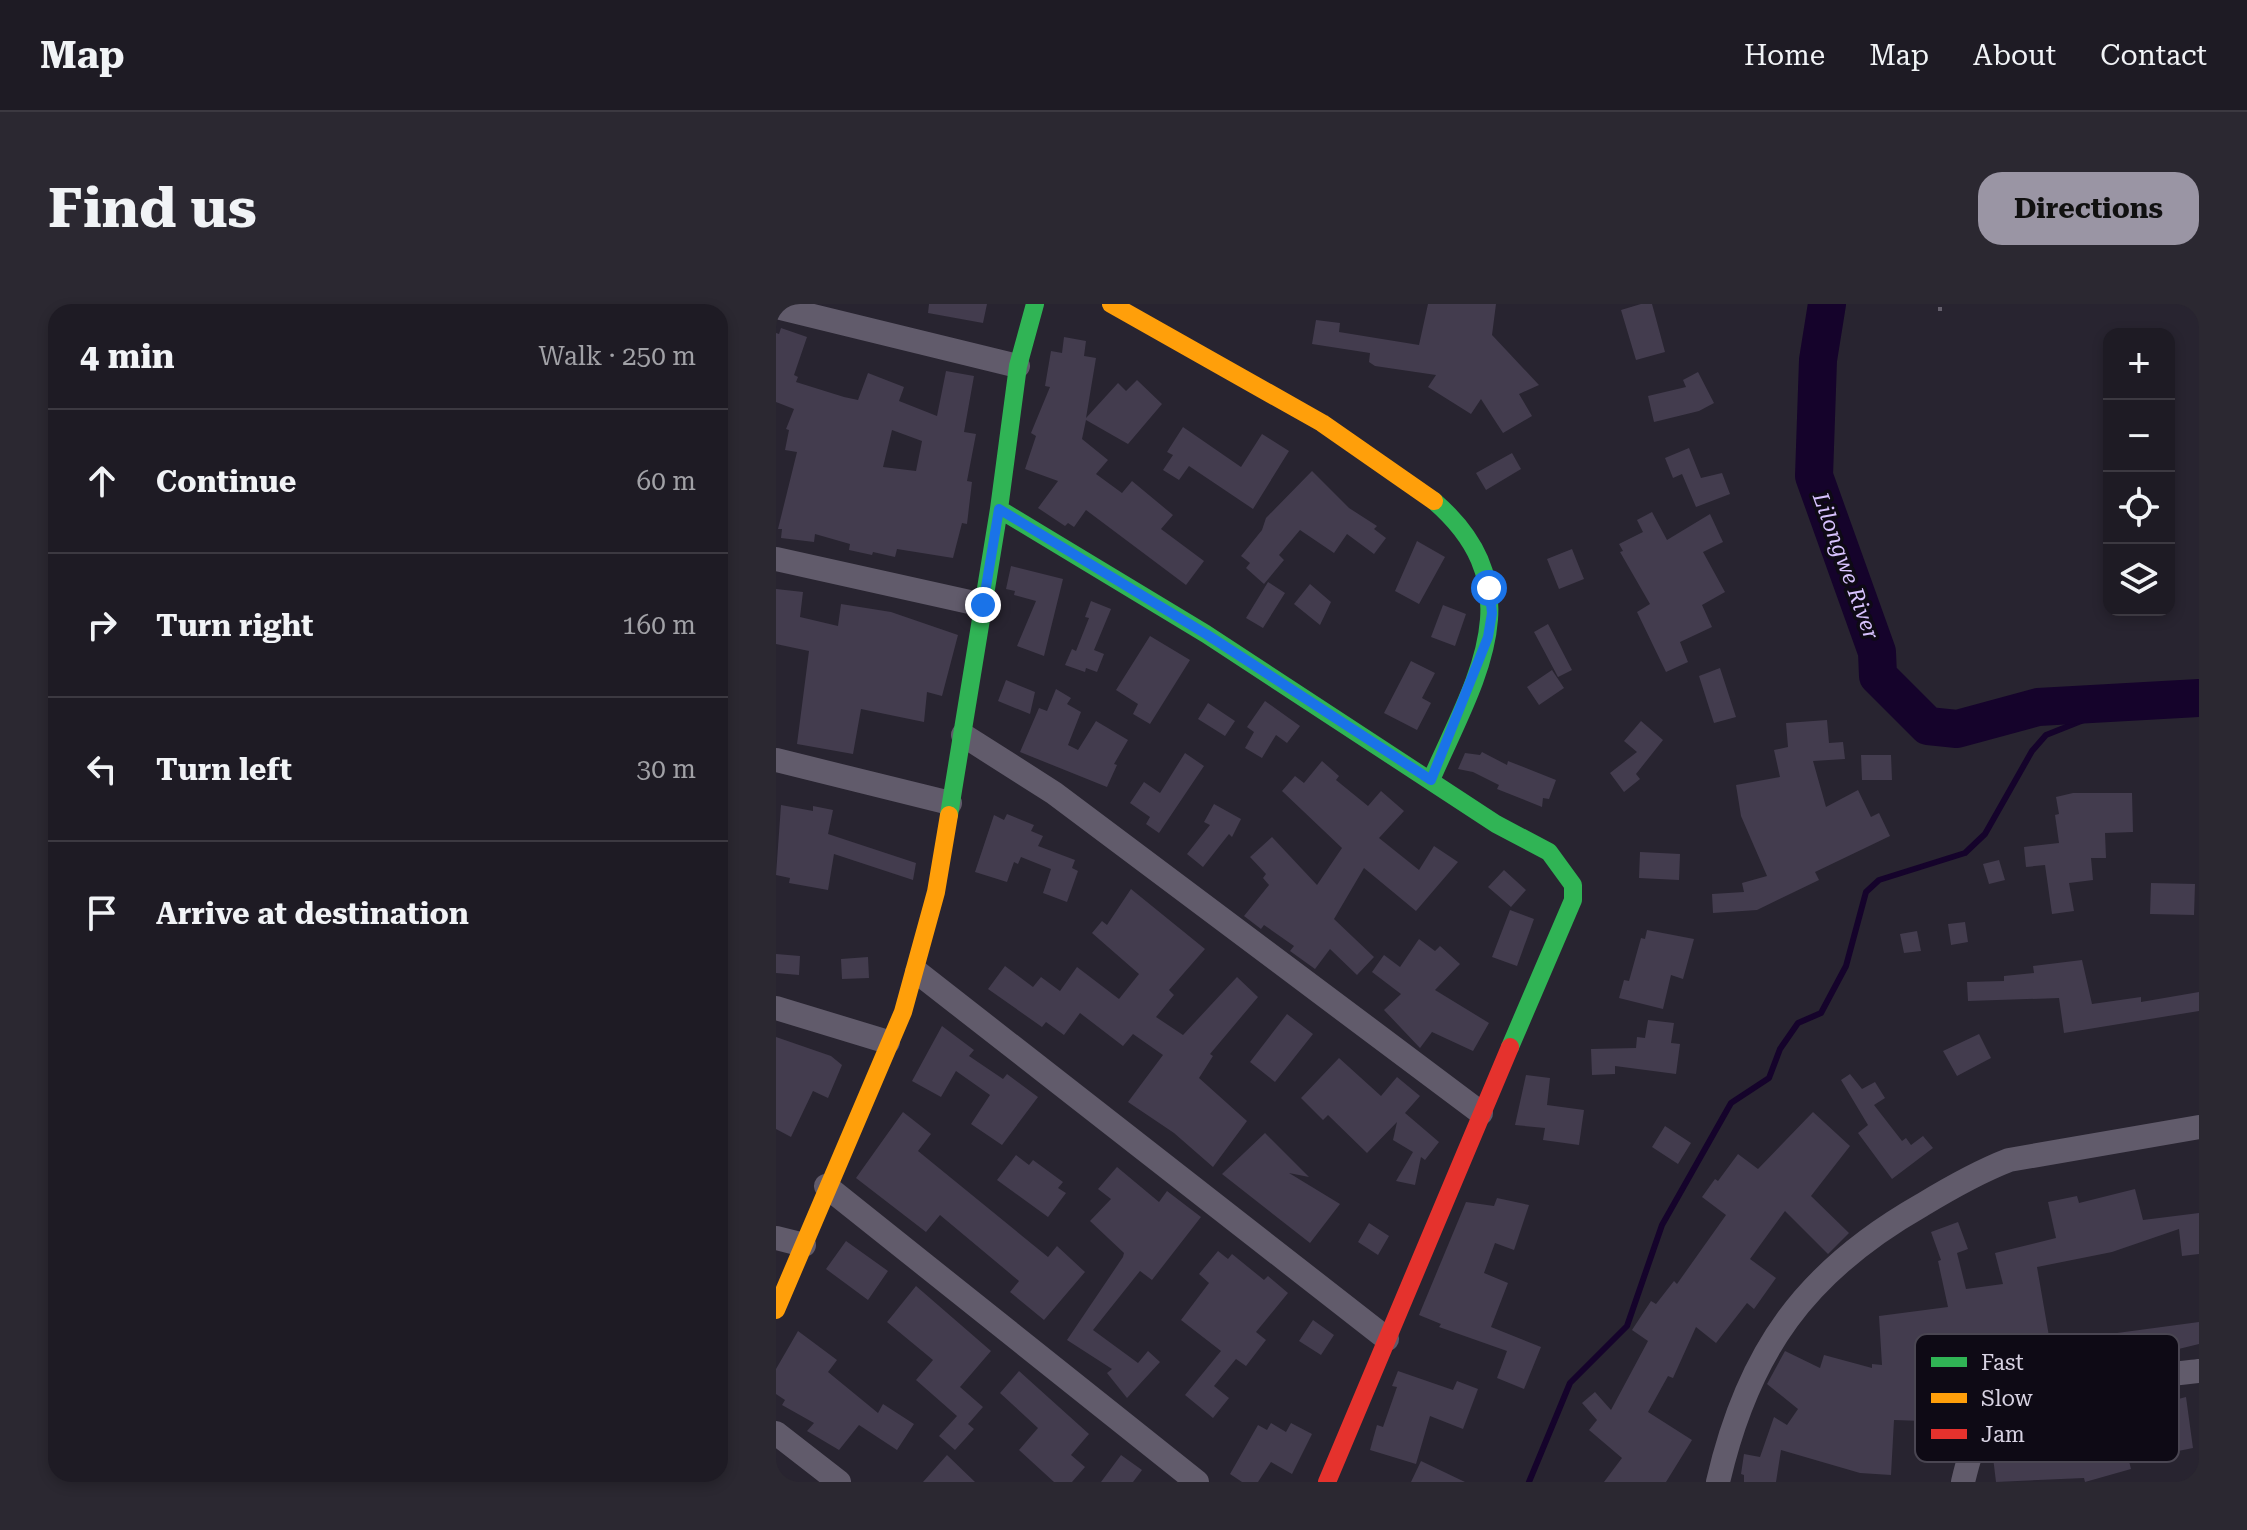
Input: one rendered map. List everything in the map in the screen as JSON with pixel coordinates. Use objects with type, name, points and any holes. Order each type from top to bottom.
[{"type":"street","points":[[776,1310],[917,972],[936,892],[963,735],[1018,366],[1035,304]]},
{"type":"street","points":[[1111,304],[1356,443],[1425,493],[1471,542],[1489,588],[1492,613],[1488,637],[1431,780]]},
{"type":"street","points":[[776,307],[1018,366]]},
{"type":"street","points":[[999,509],[1206,634],[1496,824],[1549,852],[1573,885],[1573,900],[1561,933],[1481,1113],[1327,1482]]},
{"type":"street","points":[[776,559],[983,605]]},
{"type":"street","points":[[963,735],[1054,793],[1481,1113]]},
{"type":"street","points":[[776,760],[950,803]]},
{"type":"street","points":[[917,972],[1387,1339]]},
{"type":"street","points":[[776,1008],[888,1042]]},
{"type":"street","points":[[1718,1482],[1747,1388],[1789,1313],[1811,1288],[1875,1231],[1985,1169],[2009,1160],[2199,1127]]},
{"type":"street","points":[[826,1186],[1197,1482]]},
{"type":"street","points":[[776,1238],[804,1245]]},
{"type":"street","points":[[2179,1374],[2199,1371]]},
{"type":"street","points":[[776,1433],[839,1482]]},
{"type":"street","points":[[1963,1482],[1970,1462]]},
{"type":"path","points":[[1940,304],[1940,311]]},
{"type":"building","points":[[929,304],[987,304],[983,323],[928,313]]},
{"type":"building","points":[[1428,304],[1496,304],[1492,335],[1539,385],[1519,394],[1532,416],[1503,433],[1481,399],[1471,414],[1428,387],[1436,375],[1375,366],[1369,362],[1370,353],[1312,344],[1316,320],[1340,323],[1339,332],[1419,345]]},
{"type":"building","points":[[1652,304],[1665,352],[1636,360],[1621,310]]},
{"type":"building","points":[[781,328],[807,337],[794,375],[798,377],[796,382],[844,397],[858,400],[868,373],[904,387],[899,401],[937,416],[946,371],[974,376],[964,432],[976,434],[967,481],[972,482],[967,524],[962,523],[953,558],[897,549],[895,557],[873,552],[872,555],[849,550],[850,544],[815,534],[814,542],[781,538],[782,529],[778,529],[797,452],[785,450],[789,430],[786,429],[794,409],[776,402],[776,333],[779,334]],"holes":[[[892,430],[922,441],[916,471],[883,467]]]},
{"type":"building","points":[[1064,337],[1086,341],[1084,356],[1096,358],[1086,418],[1118,383],[1126,391],[1137,380],[1162,404],[1128,444],[1086,420],[1082,439],[1108,460],[1096,474],[1122,493],[1132,481],[1173,515],[1161,529],[1204,561],[1186,585],[1086,510],[1074,527],[1068,523],[1065,526],[1038,508],[1058,481],[1025,469],[1036,436],[1031,433],[1050,387],[1045,386],[1051,351],[1062,353]]},
{"type":"building","points":[[1698,372],[1714,403],[1699,411],[1654,422],[1648,396],[1686,387],[1683,380]]},
{"type":"building","points":[[1183,427],[1241,467],[1262,434],[1289,451],[1253,509],[1189,466],[1179,480],[1163,470],[1173,455],[1167,452]]},
{"type":"building","points":[[1689,448],[1701,478],[1722,473],[1730,494],[1696,507],[1682,474],[1673,478],[1665,458]]},
{"type":"building","points":[[1512,453],[1521,469],[1486,490],[1476,473]]},
{"type":"building","points":[[1312,471],[1349,508],[1377,526],[1374,529],[1386,538],[1374,554],[1347,534],[1334,553],[1300,530],[1279,555],[1284,560],[1264,584],[1246,568],[1250,563],[1241,556],[1262,530],[1266,518]]},
{"type":"building","points":[[1652,512],[1667,540],[1710,514],[1723,542],[1703,552],[1725,592],[1702,605],[1712,627],[1680,642],[1688,662],[1666,672],[1637,612],[1650,604],[1620,552],[1623,551],[1619,544],[1643,532],[1637,520]]},
{"type":"building","points":[[1417,541],[1445,557],[1419,604],[1395,591]]},
{"type":"building","points":[[1572,549],[1584,579],[1559,589],[1547,559]]},
{"type":"building","points":[[1011,566],[1063,579],[1044,656],[1017,646],[1036,601],[1014,595],[1015,591],[1006,589]]},
{"type":"building","points":[[1268,582],[1285,593],[1263,628],[1246,618]]},
{"type":"building","points":[[1310,584],[1331,602],[1320,625],[1294,604]]},
{"type":"building","points":[[776,589],[803,592],[800,617],[838,626],[841,604],[891,612],[958,635],[942,696],[927,692],[924,722],[861,709],[853,754],[797,744],[809,651],[776,644]]},
{"type":"building","points":[[1091,601],[1111,609],[1094,650],[1104,654],[1097,672],[1086,668],[1085,672],[1065,665],[1072,649],[1076,651],[1089,618],[1085,617]]},
{"type":"building","points":[[1443,605],[1466,614],[1455,646],[1431,637]]},
{"type":"building","points":[[1548,624],[1572,670],[1558,677],[1534,632]]},
{"type":"building","points":[[1150,636],[1190,660],[1150,724],[1133,714],[1138,704],[1116,690]]},
{"type":"building","points":[[1411,661],[1435,673],[1422,698],[1431,703],[1417,730],[1384,713]]},
{"type":"building","points":[[1720,668],[1736,717],[1714,723],[1699,676]]},
{"type":"building","points":[[1552,670],[1564,688],[1539,705],[1527,687]]},
{"type":"building","points":[[1006,680],[1035,692],[1030,714],[998,701]]},
{"type":"building","points":[[1056,689],[1071,698],[1067,704],[1081,712],[1068,745],[1078,750],[1096,721],[1128,740],[1114,764],[1117,765],[1107,787],[1020,752],[1039,708],[1047,711]]},
{"type":"building","points":[[1265,701],[1300,726],[1287,743],[1276,735],[1262,758],[1245,748],[1254,732],[1247,727]]},
{"type":"building","points":[[1208,703],[1235,721],[1225,736],[1198,719]]},
{"type":"building","points":[[1827,720],[1829,743],[1843,742],[1845,759],[1813,761],[1826,807],[1858,790],[1871,817],[1879,813],[1890,836],[1815,872],[1819,880],[1757,910],[1713,913],[1712,894],[1744,892],[1742,883],[1767,876],[1741,816],[1736,785],[1780,777],[1774,750],[1788,747],[1786,723]]},
{"type":"building","points":[[1641,721],[1663,740],[1636,774],[1640,779],[1624,792],[1610,773],[1637,752],[1624,741]]},
{"type":"building","points":[[1482,752],[1507,765],[1508,761],[1556,780],[1549,799],[1543,798],[1542,807],[1497,789],[1499,785],[1473,772],[1458,769],[1465,753],[1480,755]]},
{"type":"building","points":[[1185,753],[1204,766],[1159,833],[1146,824],[1150,817],[1130,803],[1144,782],[1160,793]]},
{"type":"building","points":[[1861,755],[1891,755],[1892,780],[1862,780]]},
{"type":"building","points":[[1322,761],[1339,776],[1336,780],[1368,806],[1381,791],[1404,811],[1379,838],[1419,870],[1434,846],[1458,862],[1416,911],[1364,868],[1334,919],[1374,957],[1357,975],[1330,949],[1315,969],[1290,951],[1294,946],[1264,925],[1261,929],[1244,916],[1269,885],[1263,878],[1266,874],[1250,857],[1272,837],[1317,885],[1342,848],[1282,791],[1295,776],[1304,783]]},
{"type":"building","points":[[2073,793],[2132,793],[2133,832],[2105,833],[2106,858],[2091,858],[2093,880],[2069,883],[2074,911],[2052,914],[2045,865],[2026,867],[2024,847],[2059,843],[2056,797]]},
{"type":"building","points":[[1214,804],[1241,819],[1232,837],[1229,834],[1203,867],[1187,854],[1210,825],[1204,822]]},
{"type":"building","points":[[781,805],[813,811],[813,806],[833,810],[828,834],[916,863],[913,880],[834,854],[828,890],[789,883],[790,878],[776,875]]},
{"type":"building","points":[[1007,814],[1034,825],[1031,831],[1043,836],[1038,846],[1075,860],[1072,868],[1078,871],[1067,902],[1043,893],[1051,869],[1021,857],[1018,864],[1014,862],[1007,882],[975,872],[994,815],[1004,820]]},
{"type":"building","points":[[1640,852],[1680,854],[1679,880],[1639,878]]},
{"type":"building","points":[[1999,860],[2005,880],[1989,884],[1983,864]]},
{"type":"building","points":[[1504,870],[1526,890],[1511,907],[1488,887]]},
{"type":"building","points":[[2151,883],[2195,884],[2194,915],[2150,914]]},
{"type":"building","points":[[1131,889],[1205,949],[1169,990],[1174,995],[1156,1017],[1183,1035],[1237,977],[1258,997],[1210,1054],[1213,1056],[1199,1078],[1247,1121],[1213,1167],[1174,1133],[1128,1102],[1163,1055],[1133,1034],[1123,1046],[1080,1013],[1064,1035],[1046,1022],[1042,1027],[988,989],[1005,966],[1033,987],[1041,977],[1060,991],[1077,967],[1119,999],[1139,974],[1092,933],[1102,921],[1107,925]]},
{"type":"building","points":[[1510,910],[1534,919],[1517,966],[1492,957]]},
{"type":"building","points":[[1965,922],[1968,942],[1951,945],[1948,924]]},
{"type":"building","points":[[1647,930],[1694,939],[1683,979],[1671,975],[1663,1009],[1619,998],[1624,980],[1629,981],[1641,938],[1645,939]]},
{"type":"building","points":[[1917,931],[1921,951],[1904,953],[1900,934]]},
{"type":"building","points":[[1419,939],[1435,951],[1440,946],[1460,964],[1435,990],[1489,1023],[1473,1051],[1432,1032],[1420,1048],[1384,1010],[1401,994],[1372,972],[1384,955],[1400,967]]},
{"type":"building","points":[[776,954],[800,956],[799,975],[776,973]]},
{"type":"building","points":[[868,957],[869,978],[842,979],[841,959]]},
{"type":"building","points":[[2082,960],[2092,1004],[2141,997],[2141,1002],[2199,992],[2199,1011],[2064,1033],[2059,998],[1968,1001],[1967,982],[2004,981],[2004,976],[2034,973],[2033,966]]},
{"type":"building","points":[[1287,1014],[1313,1034],[1275,1082],[1250,1062]]},
{"type":"building","points":[[1648,1020],[1674,1023],[1671,1043],[1680,1044],[1676,1074],[1615,1066],[1615,1074],[1592,1075],[1591,1049],[1636,1048],[1637,1037],[1645,1038]]},
{"type":"building","points":[[942,1026],[974,1050],[969,1056],[1003,1079],[1007,1074],[1038,1097],[1002,1145],[971,1124],[990,1095],[956,1071],[941,1097],[912,1081]]},
{"type":"building","points":[[1979,1034],[1991,1058],[1957,1076],[1943,1051]]},
{"type":"building","points":[[776,1037],[831,1056],[842,1065],[828,1098],[813,1091],[791,1137],[776,1129]]},
{"type":"building","points":[[1339,1058],[1381,1096],[1397,1077],[1420,1096],[1405,1113],[1439,1142],[1425,1160],[1421,1157],[1415,1185],[1396,1181],[1413,1152],[1393,1140],[1397,1122],[1367,1153],[1328,1115],[1323,1120],[1301,1098]]},
{"type":"building","points":[[1850,1074],[1862,1089],[1875,1082],[1885,1098],[1874,1105],[1902,1141],[1906,1138],[1911,1145],[1923,1136],[1933,1148],[1892,1179],[1858,1133],[1868,1125],[1841,1080]]},
{"type":"building","points":[[1526,1075],[1550,1078],[1547,1105],[1584,1110],[1579,1145],[1543,1140],[1545,1128],[1515,1125]]},
{"type":"building","points":[[903,1112],[931,1134],[918,1151],[1048,1257],[1057,1246],[1085,1272],[1044,1320],[1010,1292],[1019,1281],[940,1215],[926,1232],[856,1178]]},
{"type":"building","points":[[1813,1112],[1850,1146],[1811,1196],[1849,1233],[1828,1254],[1785,1211],[1750,1259],[1776,1278],[1754,1309],[1747,1303],[1716,1343],[1696,1327],[1673,1378],[1668,1376],[1648,1412],[1692,1440],[1666,1482],[1604,1482],[1622,1458],[1589,1430],[1597,1420],[1582,1403],[1595,1392],[1611,1410],[1648,1341],[1632,1330],[1651,1301],[1656,1304],[1674,1281],[1677,1284],[1726,1215],[1702,1197],[1715,1179],[1718,1181],[1738,1154],[1758,1169]]},
{"type":"building","points":[[1665,1126],[1691,1143],[1678,1164],[1652,1147]]},
{"type":"building","points":[[1265,1133],[1309,1177],[1289,1173],[1340,1204],[1310,1243],[1222,1174]]},
{"type":"building","points":[[1016,1155],[1029,1165],[1033,1160],[1063,1182],[1058,1188],[1066,1193],[1048,1217],[997,1180]]},
{"type":"building","points":[[1117,1167],[1159,1202],[1167,1191],[1201,1217],[1152,1280],[1140,1271],[1093,1330],[1138,1363],[1148,1351],[1160,1362],[1127,1398],[1107,1373],[1112,1369],[1067,1340],[1123,1257],[1124,1253],[1090,1221],[1111,1199],[1098,1189]]},
{"type":"building","points":[[2135,1189],[2143,1220],[2199,1213],[2199,1254],[2182,1256],[2179,1229],[2112,1252],[2037,1267],[2049,1334],[1915,1334],[1915,1421],[1894,1420],[1891,1475],[1860,1473],[1781,1450],[1776,1482],[1744,1482],[1744,1475],[1741,1474],[1744,1454],[1760,1457],[1774,1417],[1787,1425],[1798,1409],[1767,1384],[1785,1351],[1820,1368],[1824,1355],[1872,1368],[1872,1364],[1882,1365],[1879,1316],[1948,1307],[1938,1261],[1941,1260],[1931,1232],[1958,1222],[1968,1249],[1957,1253],[1966,1289],[2003,1284],[1995,1253],[2056,1238],[2048,1202],[2077,1196],[2079,1203]]},
{"type":"building","points":[[1497,1198],[1529,1205],[1514,1250],[1495,1243],[1484,1273],[1508,1283],[1491,1327],[1541,1347],[1524,1389],[1497,1378],[1507,1351],[1439,1327],[1441,1324],[1419,1315],[1466,1202],[1494,1206]]},
{"type":"building","points":[[1369,1223],[1389,1236],[1378,1255],[1358,1242]]},
{"type":"building","points":[[846,1241],[888,1271],[868,1300],[826,1269]]},
{"type":"building","points":[[1218,1251],[1228,1259],[1232,1254],[1264,1280],[1268,1276],[1288,1293],[1256,1332],[1266,1340],[1246,1366],[1236,1359],[1214,1386],[1229,1398],[1213,1418],[1185,1395],[1221,1351],[1181,1320],[1209,1283],[1199,1274]]},
{"type":"building","points":[[916,1286],[991,1351],[960,1387],[983,1407],[968,1424],[974,1429],[955,1450],[939,1436],[957,1416],[916,1380],[933,1360],[887,1322]]},
{"type":"building","points":[[1313,1320],[1334,1335],[1321,1355],[1299,1341]]},
{"type":"building","points":[[2199,1322],[2199,1344],[2179,1349],[2179,1334],[2110,1334]]},
{"type":"building","points":[[798,1331],[837,1360],[828,1372],[878,1413],[883,1404],[914,1424],[897,1450],[859,1425],[839,1450],[807,1431],[814,1423],[782,1405],[785,1400],[776,1394],[776,1369]]},
{"type":"building","points":[[1019,1371],[1089,1434],[1071,1455],[1085,1467],[1072,1482],[1054,1482],[1019,1450],[1038,1428],[1000,1393]]},
{"type":"building","points":[[1398,1371],[1453,1390],[1457,1381],[1478,1389],[1463,1429],[1430,1416],[1416,1464],[1370,1450],[1377,1425],[1383,1427],[1397,1387],[1392,1386]]},
{"type":"building","points":[[2186,1397],[2193,1448],[2179,1451],[2179,1399]]},
{"type":"building","points":[[1271,1423],[1286,1432],[1291,1423],[1312,1434],[1292,1474],[1271,1462],[1258,1482],[1242,1482],[1230,1474],[1258,1425],[1267,1430]]},
{"type":"building","points":[[947,1455],[975,1482],[923,1482]]},
{"type":"building","points":[[1121,1455],[1142,1470],[1133,1482],[1101,1482]]},
{"type":"building","points":[[1421,1461],[1465,1482],[1411,1482]]},
{"type":"building","points":[[1994,1462],[2129,1462],[2131,1469],[2085,1482],[2084,1478],[1996,1482]]},
{"type":"waterway","name":"Lilongwe River","points":[[1827,304],[1818,360],[1814,476],[1877,652],[1878,676],[1928,726],[1957,729],[2038,707],[2199,698]]},
{"type":"waterway","points":[[1529,1482],[1570,1383],[1627,1326],[1662,1225],[1731,1103],[1769,1078],[1780,1049],[1798,1023],[1821,1013],[1846,966],[1866,892],[1879,880],[1965,853],[1985,834],[2032,751],[2046,735],[2129,702]]},
{"type":"traffic: fast","points":[[949,815],[999,509],[1018,366],[1035,304]]},
{"type":"traffic: fast","points":[[1431,780],[1478,671],[1487,636],[1489,602],[1483,568],[1465,534],[1434,501]]},
{"type":"traffic: fast","points":[[999,509],[1206,634],[1496,824],[1549,852],[1573,885],[1573,900],[1510,1047]]},
{"type":"traffic: slow","points":[[1111,304],[1322,423],[1434,501]]},
{"type":"traffic: slow","points":[[776,1310],[903,1012],[936,892],[949,815]]},
{"type":"traffic: jam","points":[[1327,1482],[1510,1047]]},
{"type":"route","points":[[983,605],[999,509],[1206,634],[1431,780],[1488,637],[1492,613],[1489,588]]}]
